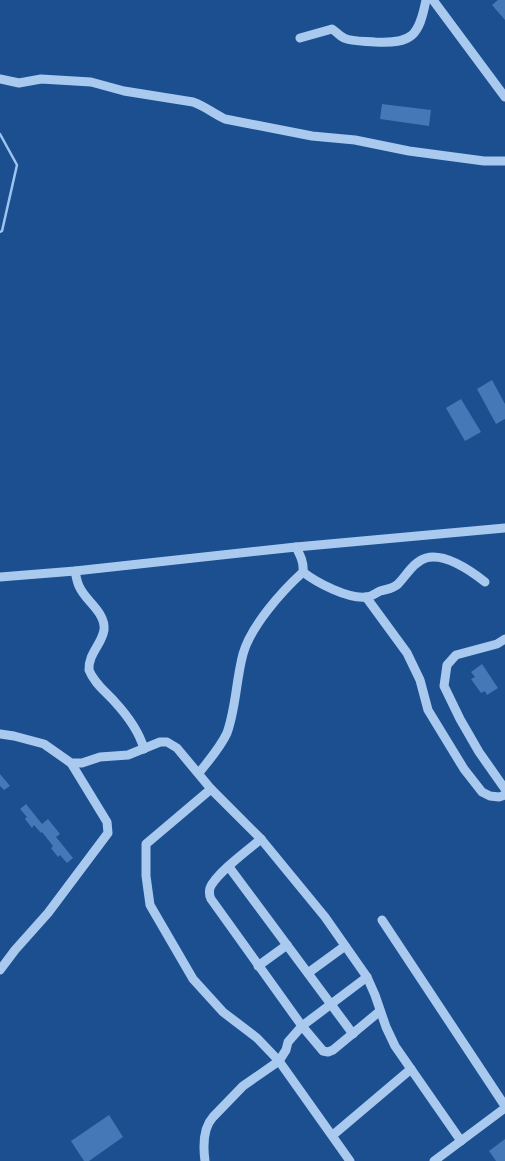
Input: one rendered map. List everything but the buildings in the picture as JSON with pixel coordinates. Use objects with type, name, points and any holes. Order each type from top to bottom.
[{"type":"street","points":[[300,38],[332,29],[343,38],[350,40],[405,41],[421,22],[426,0]]},
{"type":"street","points":[[433,0],[505,97]]},
{"type":"street","points":[[0,79],[19,83],[41,79],[91,82],[124,91],[193,102],[226,119],[305,135],[355,140],[428,154],[484,161],[505,161]]},
{"type":"street","points":[[0,577],[505,528]]},
{"type":"street","points":[[199,773],[219,748],[227,731],[243,654],[249,639],[279,595],[303,572],[304,565],[296,547]]},
{"type":"street","points":[[303,572],[330,588],[349,595],[366,597],[394,587],[414,566],[427,558],[446,560],[476,574],[485,582]]},
{"type":"street","points":[[75,571],[79,586],[101,616],[104,624],[104,631],[93,652],[89,670],[101,688],[115,701],[134,726],[144,749]]},
{"type":"street","points":[[366,597],[407,653],[420,680],[428,710],[464,769],[482,792],[490,796],[499,797],[505,795]]},
{"type":"street","points":[[505,639],[497,644],[456,655],[447,665],[444,675],[444,686],[479,752],[505,789]]},
{"type":"street","points":[[0,734],[44,744],[71,763],[107,822],[108,833],[48,913],[0,970]]},
{"type":"street","points":[[71,763],[82,763],[100,757],[128,755],[153,744],[167,742],[177,748],[211,789],[261,839],[325,917],[367,977],[380,1012],[396,1046],[461,1141]]},
{"type":"street","points":[[211,789],[146,844],[146,876],[150,905],[192,979],[223,1012],[257,1038],[279,1061],[350,1161]]},
{"type":"street","points":[[261,839],[213,882],[209,895],[258,966],[320,1048],[328,1052],[333,1050],[380,1012]]},
{"type":"street","points":[[229,867],[353,1034]]},
{"type":"street","points":[[382,920],[505,1107],[434,1161]]},
{"type":"street","points":[[258,966],[287,945]]},
{"type":"street","points":[[308,973],[345,946]]},
{"type":"street","points":[[205,1161],[206,1133],[209,1122],[244,1086],[279,1061],[286,1050],[288,1042],[302,1026],[367,977]]},
{"type":"street","points":[[333,1135],[411,1069]]},
{"type":"waterway","points":[[0,134],[17,165],[2,231],[0,232]]}]
